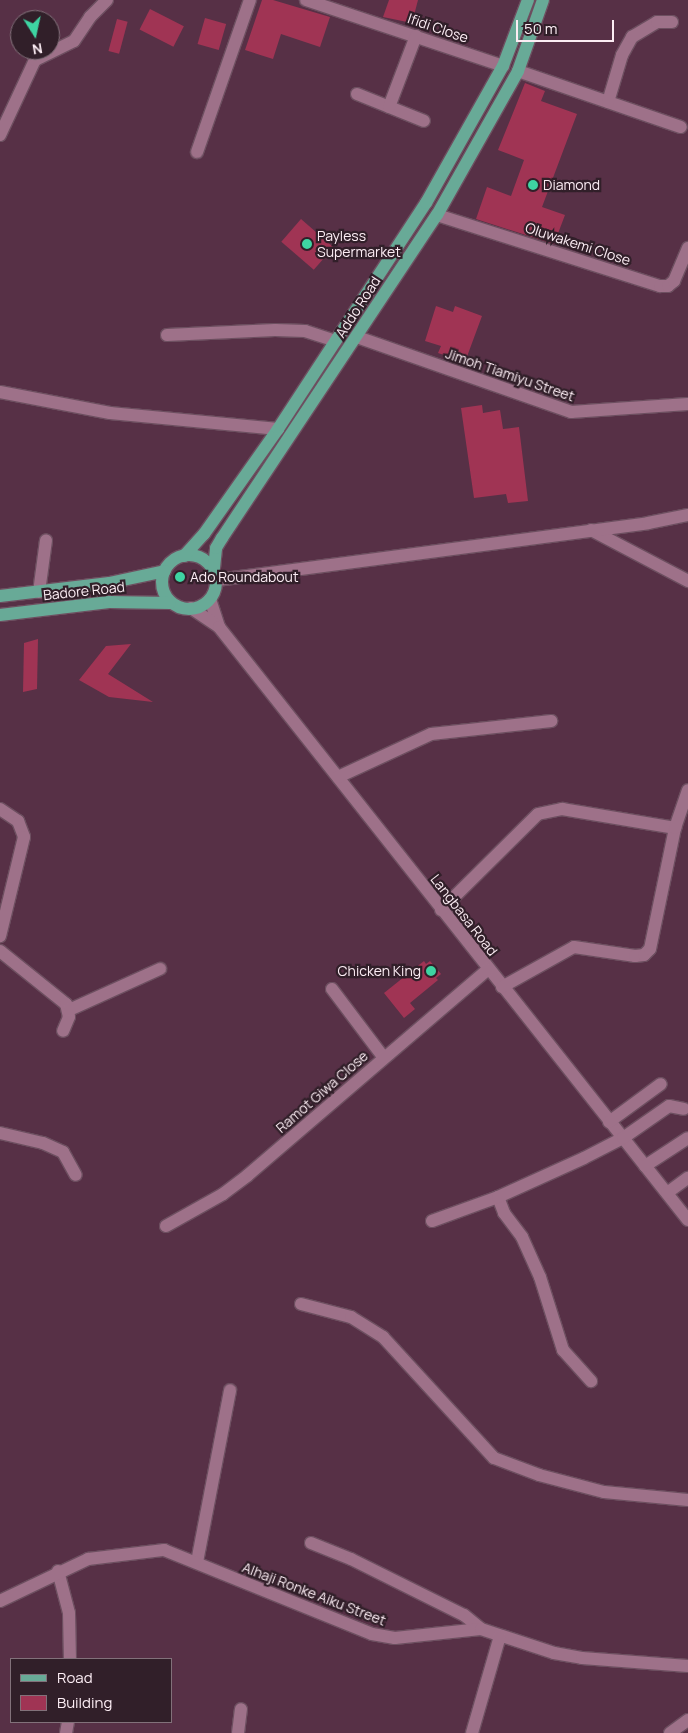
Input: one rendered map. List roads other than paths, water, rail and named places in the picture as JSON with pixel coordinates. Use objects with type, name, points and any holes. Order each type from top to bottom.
[{"type":"main road","name":"Addo Road","points":[[184,556],[204,534],[278,430],[426,202],[502,66],[528,0]]},
{"type":"main road","name":"Addo Road","points":[[215,574],[216,548],[222,538],[437,215],[518,71],[543,0]]},
{"type":"main road","points":[[184,556],[204,558],[215,574],[210,599],[191,608],[170,603],[162,584],[165,571],[172,561],[184,556]]},
{"type":"main road","name":"Badore Road","points":[[0,596],[109,583],[165,571]]},
{"type":"main road","name":"Badore Road","points":[[0,616],[109,602],[170,603]]},
{"type":"street","points":[[0,135],[35,60],[74,41],[90,17],[107,0]]},
{"type":"street","points":[[197,152],[250,0]]},
{"type":"street","name":"Ifidi Close","points":[[306,0],[502,66]]},
{"type":"street","points":[[608,102],[622,55],[632,37],[658,22],[672,22]]},
{"type":"street","points":[[389,107],[416,36]]},
{"type":"street","points":[[518,71],[681,127]]},
{"type":"street","points":[[357,94],[424,121]]},
{"type":"street","name":"Oluwakemi Close","points":[[437,215],[660,286],[668,286],[674,281],[688,248]]},
{"type":"street","points":[[168,335],[275,330],[305,331],[335,341]]},
{"type":"street","name":"Jimoh Tiamiyu Street","points":[[357,337],[571,412],[688,404]]},
{"type":"street","points":[[0,392],[110,413],[278,430]]},
{"type":"street","points":[[215,574],[591,530],[688,515]]},
{"type":"street","points":[[591,530],[688,581]]},
{"type":"street","points":[[39,592],[46,540]]},
{"type":"street","points":[[210,599],[219,627]]},
{"type":"street","points":[[191,608],[219,627]]},
{"type":"street","name":"Langbasa Road","points":[[219,627],[688,1220]]},
{"type":"street","points":[[338,777],[431,734],[551,721]]},
{"type":"street","points":[[502,987],[574,947],[644,955],[650,949],[675,828],[688,790]]},
{"type":"street","points":[[0,809],[18,821],[24,837],[0,936]]},
{"type":"street","points":[[441,910],[538,814],[562,809],[675,828]]},
{"type":"street","points":[[0,951],[69,1010]]},
{"type":"street","name":"Ramot Giwa Close","points":[[166,1226],[223,1194],[248,1175],[488,968]]},
{"type":"street","points":[[69,1010],[160,969]]},
{"type":"street","points":[[332,988],[384,1058]]},
{"type":"street","points":[[64,1032],[69,1010]]},
{"type":"street","points":[[609,1122],[661,1084]]},
{"type":"street","points":[[432,1221],[498,1197],[623,1138],[666,1108],[673,1105],[684,1109]]},
{"type":"street","points":[[0,1133],[43,1143],[62,1152],[76,1175]]},
{"type":"street","points":[[645,1166],[688,1138]]},
{"type":"street","points":[[667,1193],[688,1178]]},
{"type":"street","points":[[498,1197],[504,1213],[522,1237],[540,1277],[562,1350],[591,1381]]},
{"type":"street","points":[[301,1304],[351,1317],[383,1337],[494,1458],[539,1475],[604,1492],[688,1500]]},
{"type":"street","points":[[197,1562],[230,1390]]},
{"type":"street","points":[[311,1543],[351,1559],[464,1615],[481,1629]]},
{"type":"street","name":"Alhaji Ronke Aiku Street","points":[[0,1601],[58,1571],[88,1559],[164,1550],[372,1634],[395,1638],[481,1629],[582,1658],[688,1666]]},
{"type":"street","points":[[58,1571],[69,1613],[70,1658]]},
{"type":"street","points":[[472,1733],[500,1636]]},
{"type":"street","points":[[238,1733],[241,1710]]},
{"type":"street","points":[[670,1733],[688,1720]]},
{"type":"place","name":"Diamond","points":[[533,185]]},
{"type":"place","name":"Payless Supermarket","points":[[307,244]]},
{"type":"place","name":"Ado Roundabout","points":[[180,577]]},
{"type":"place","name":"Chicken King","points":[[431,971]]}]
